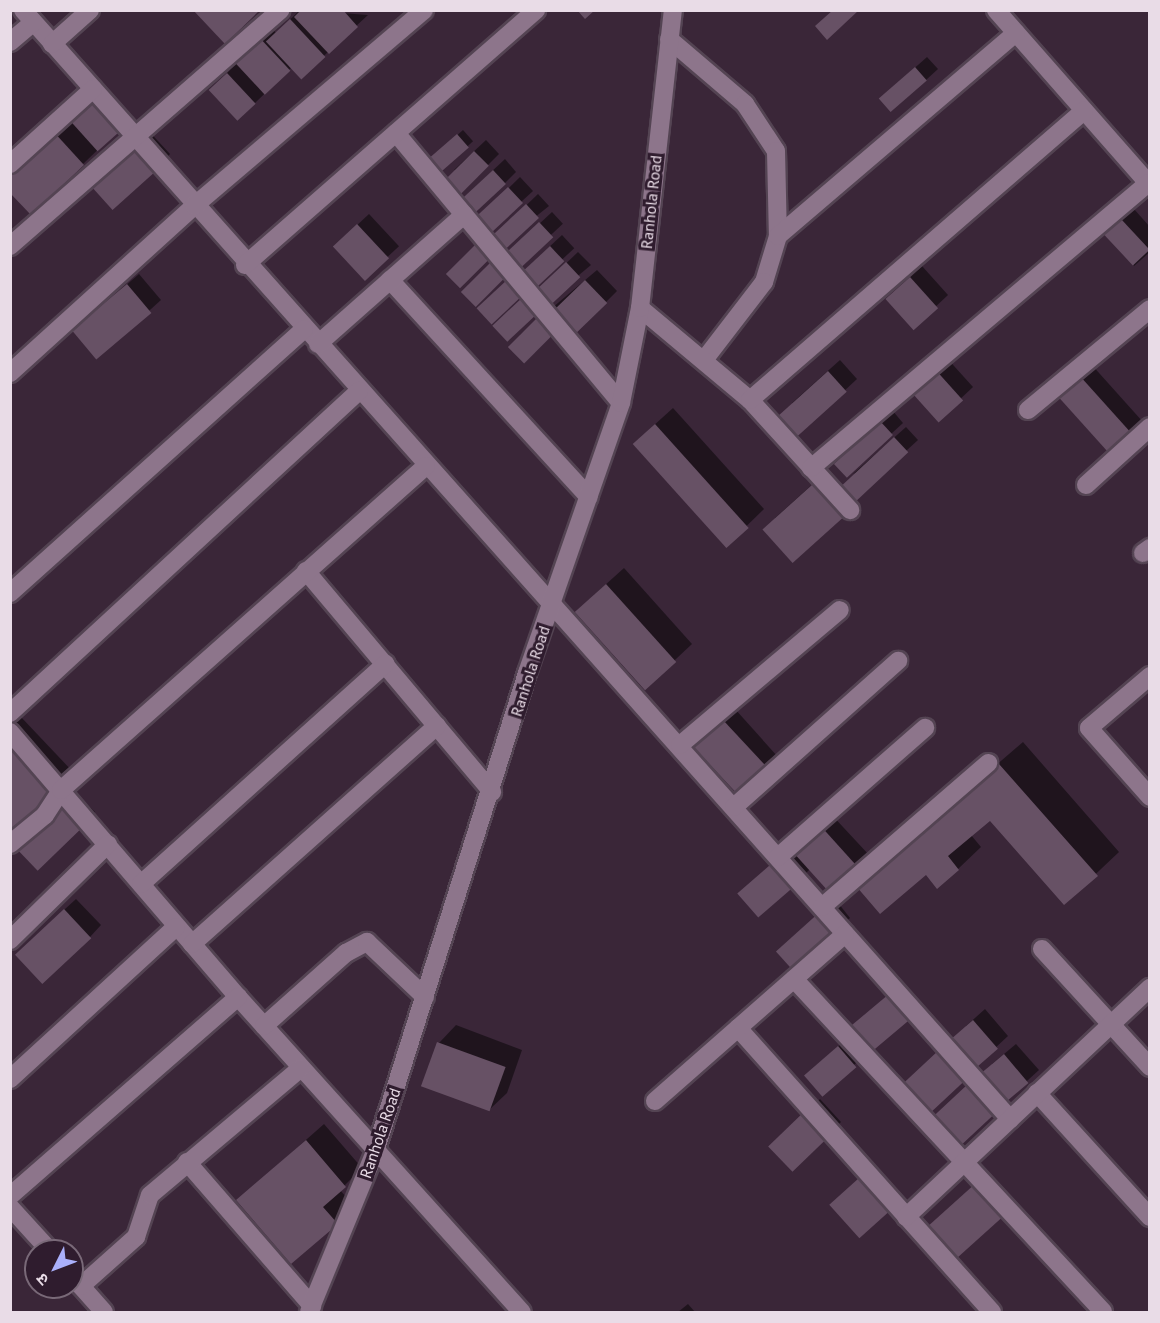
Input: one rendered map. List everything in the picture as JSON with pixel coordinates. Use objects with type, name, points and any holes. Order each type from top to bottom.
[{"type":"street","points":[[52,44],[90,10]]},
{"type":"street","points":[[10,246],[134,134],[282,10]]},
{"type":"street","points":[[10,373],[194,206],[424,10]]},
{"type":"street","points":[[245,265],[536,10]]},
{"type":"street","name":"Ranhola Road","points":[[310,1309],[375,1152],[553,602],[621,403],[640,308],[672,10]]},
{"type":"street","points":[[811,468],[1149,184],[996,10]]},
{"type":"street","points":[[10,42],[28,16],[134,134],[245,265],[426,466],[553,602],[1010,1119]]},
{"type":"street","points":[[778,236],[1016,33]]},
{"type":"street","points":[[669,39],[763,124],[776,151],[778,236],[764,282],[704,360]]},
{"type":"street","points":[[10,164],[93,89]]},
{"type":"street","points":[[750,400],[1084,111]]},
{"type":"street","points":[[396,133],[621,403]]},
{"type":"street","points":[[318,344],[464,215]]},
{"type":"street","points":[[390,280],[589,497]]},
{"type":"street","points":[[640,308],[750,400],[850,510]]},
{"type":"street","points":[[1028,410],[1149,309]]},
{"type":"street","points":[[10,593],[304,329]]},
{"type":"street","points":[[10,713],[359,390]]},
{"type":"street","points":[[1086,485],[1149,427]]},
{"type":"street","points":[[10,844],[45,815],[61,790],[426,466]]},
{"type":"street","points":[[306,571],[492,792]]},
{"type":"street","points":[[680,745],[840,610]]},
{"type":"street","points":[[734,807],[898,661]]},
{"type":"street","points":[[141,884],[385,664]]},
{"type":"street","points":[[1146,787],[1089,728],[1149,676]]},
{"type":"street","points":[[192,944],[437,726]]},
{"type":"street","points":[[778,857],[925,728]]},
{"type":"street","points":[[10,732],[238,998],[522,1312]]},
{"type":"street","points":[[822,907],[988,763]]},
{"type":"street","points":[[10,940],[108,844]]},
{"type":"street","points":[[10,1079],[176,927]]},
{"type":"street","points":[[655,1101],[845,934]]},
{"type":"street","points":[[264,1026],[346,953],[367,942],[425,997]]},
{"type":"street","points":[[1042,949],[1149,1067]]},
{"type":"street","points":[[794,979],[961,1163],[1103,1312]]},
{"type":"street","points":[[906,1216],[1149,987]]},
{"type":"street","points":[[10,1196],[238,998]]},
{"type":"street","points":[[738,1028],[992,1312]]},
{"type":"street","points":[[84,1277],[126,1251],[136,1237],[150,1196],[187,1162],[300,1068]]},
{"type":"street","points":[[1037,1093],[1149,1217]]},
{"type":"street","points":[[187,1162],[310,1309]]},
{"type":"street","points":[[10,1207],[39,1239]]},
{"type":"street","points":[[84,1289],[104,1312]]},
{"type":"building","points":[[193,10],[260,10],[225,44]]},
{"type":"building","points":[[301,10],[343,10],[358,27],[329,54],[294,17]]},
{"type":"building","points":[[577,10],[595,10],[585,19]]},
{"type":"building","points":[[833,10],[859,10],[827,40],[815,26]]},
{"type":"building","points":[[290,19],[325,57],[301,80],[266,42]]},
{"type":"building","points":[[257,35],[290,71],[265,95],[231,59]]},
{"type":"building","points":[[915,67],[927,81],[891,112],[879,98]]},
{"type":"building","points":[[227,73],[256,104],[237,121],[209,90]]},
{"type":"building","points":[[94,98],[122,129],[98,151],[69,120]]},
{"type":"building","points":[[52,130],[84,165],[31,215],[10,193],[10,169]]},
{"type":"building","points":[[457,134],[469,148],[437,175],[425,162]]},
{"type":"building","points":[[132,136],[160,167],[113,210],[84,179]]},
{"type":"building","points":[[474,151],[489,166],[457,198],[442,183]]},
{"type":"building","points":[[493,170],[506,184],[472,215],[459,201]]},
{"type":"building","points":[[508,187],[523,203],[489,234],[474,218]]},
{"type":"building","points":[[526,204],[539,218],[503,251],[490,237]]},
{"type":"building","points":[[1121,219],[1150,250],[1133,265],[1104,235]]},
{"type":"building","points":[[539,222],[553,237],[520,269],[505,253]]},
{"type":"building","points":[[357,224],[389,258],[365,281],[333,247]]},
{"type":"building","points":[[477,243],[491,257],[460,288],[446,274]]},
{"type":"building","points":[[550,246],[564,261],[536,288],[521,273]]},
{"type":"building","points":[[492,261],[507,276],[476,307],[461,292]]},
{"type":"building","points":[[566,262],[580,277],[550,305],[536,290]]},
{"type":"building","points":[[910,277],[938,308],[914,330],[885,299]]},
{"type":"building","points":[[508,279],[523,295],[492,324],[477,308]]},
{"type":"building","points":[[585,280],[607,303],[577,332],[555,309]]},
{"type":"building","points":[[127,284],[151,313],[96,359],[72,330]]},
{"type":"building","points":[[523,297],[538,313],[507,342],[492,326]]},
{"type":"building","points":[[539,316],[555,332],[524,363],[508,347]]},
{"type":"building","points":[[933,367],[963,400],[939,423],[908,389]]},
{"type":"building","points":[[828,371],[847,392],[798,436],[779,415]]},
{"type":"building","points":[[1079,375],[1133,435],[1111,455],[1057,395]]},
{"type":"building","points":[[880,421],[893,435],[847,478],[834,464]]},
{"type":"building","points":[[655,424],[749,528],[726,548],[633,444]]},
{"type":"building","points":[[894,437],[908,452],[856,501],[841,486]]},
{"type":"building","points":[[813,484],[843,517],[793,563],[762,530]]},
{"type":"building","points":[[606,584],[676,662],[645,690],[575,612]]},
{"type":"building","points":[[723,720],[769,769],[739,796],[694,747]]},
{"type":"building","points":[[10,741],[59,792],[10,837]]},
{"type":"building","points":[[999,764],[1098,876],[1064,905],[990,821],[948,856],[959,870],[937,889],[926,875],[880,914],[856,886]]},
{"type":"building","points":[[65,804],[85,825],[38,871],[18,850]]},
{"type":"building","points":[[818,823],[859,869],[831,895],[790,848]]},
{"type":"building","points":[[778,858],[799,882],[758,918],[737,893]]},
{"type":"building","points":[[64,909],[91,938],[42,984],[15,955]]},
{"type":"building","points":[[822,910],[840,930],[794,972],[776,951]]},
{"type":"building","points":[[889,994],[910,1019],[868,1055],[847,1029]]},
{"type":"building","points":[[973,1020],[998,1049],[978,1066],[953,1038]]},
{"type":"building","points":[[437,1042],[506,1067],[490,1111],[421,1086]]},
{"type":"building","points":[[838,1046],[856,1067],[822,1097],[804,1076]]},
{"type":"building","points":[[939,1050],[966,1079],[928,1115],[901,1085]]},
{"type":"building","points":[[1004,1054],[1028,1083],[1003,1104],[979,1075]]},
{"type":"building","points":[[968,1084],[995,1113],[957,1149],[930,1119]]},
{"type":"building","points":[[807,1109],[831,1134],[792,1172],[768,1147]]},
{"type":"building","points":[[306,1140],[346,1187],[323,1207],[338,1224],[291,1264],[236,1200]]},
{"type":"building","points":[[859,1178],[889,1211],[859,1238],[829,1205]]},
{"type":"building","points":[[976,1183],[1005,1215],[954,1260],[925,1229]]}]
